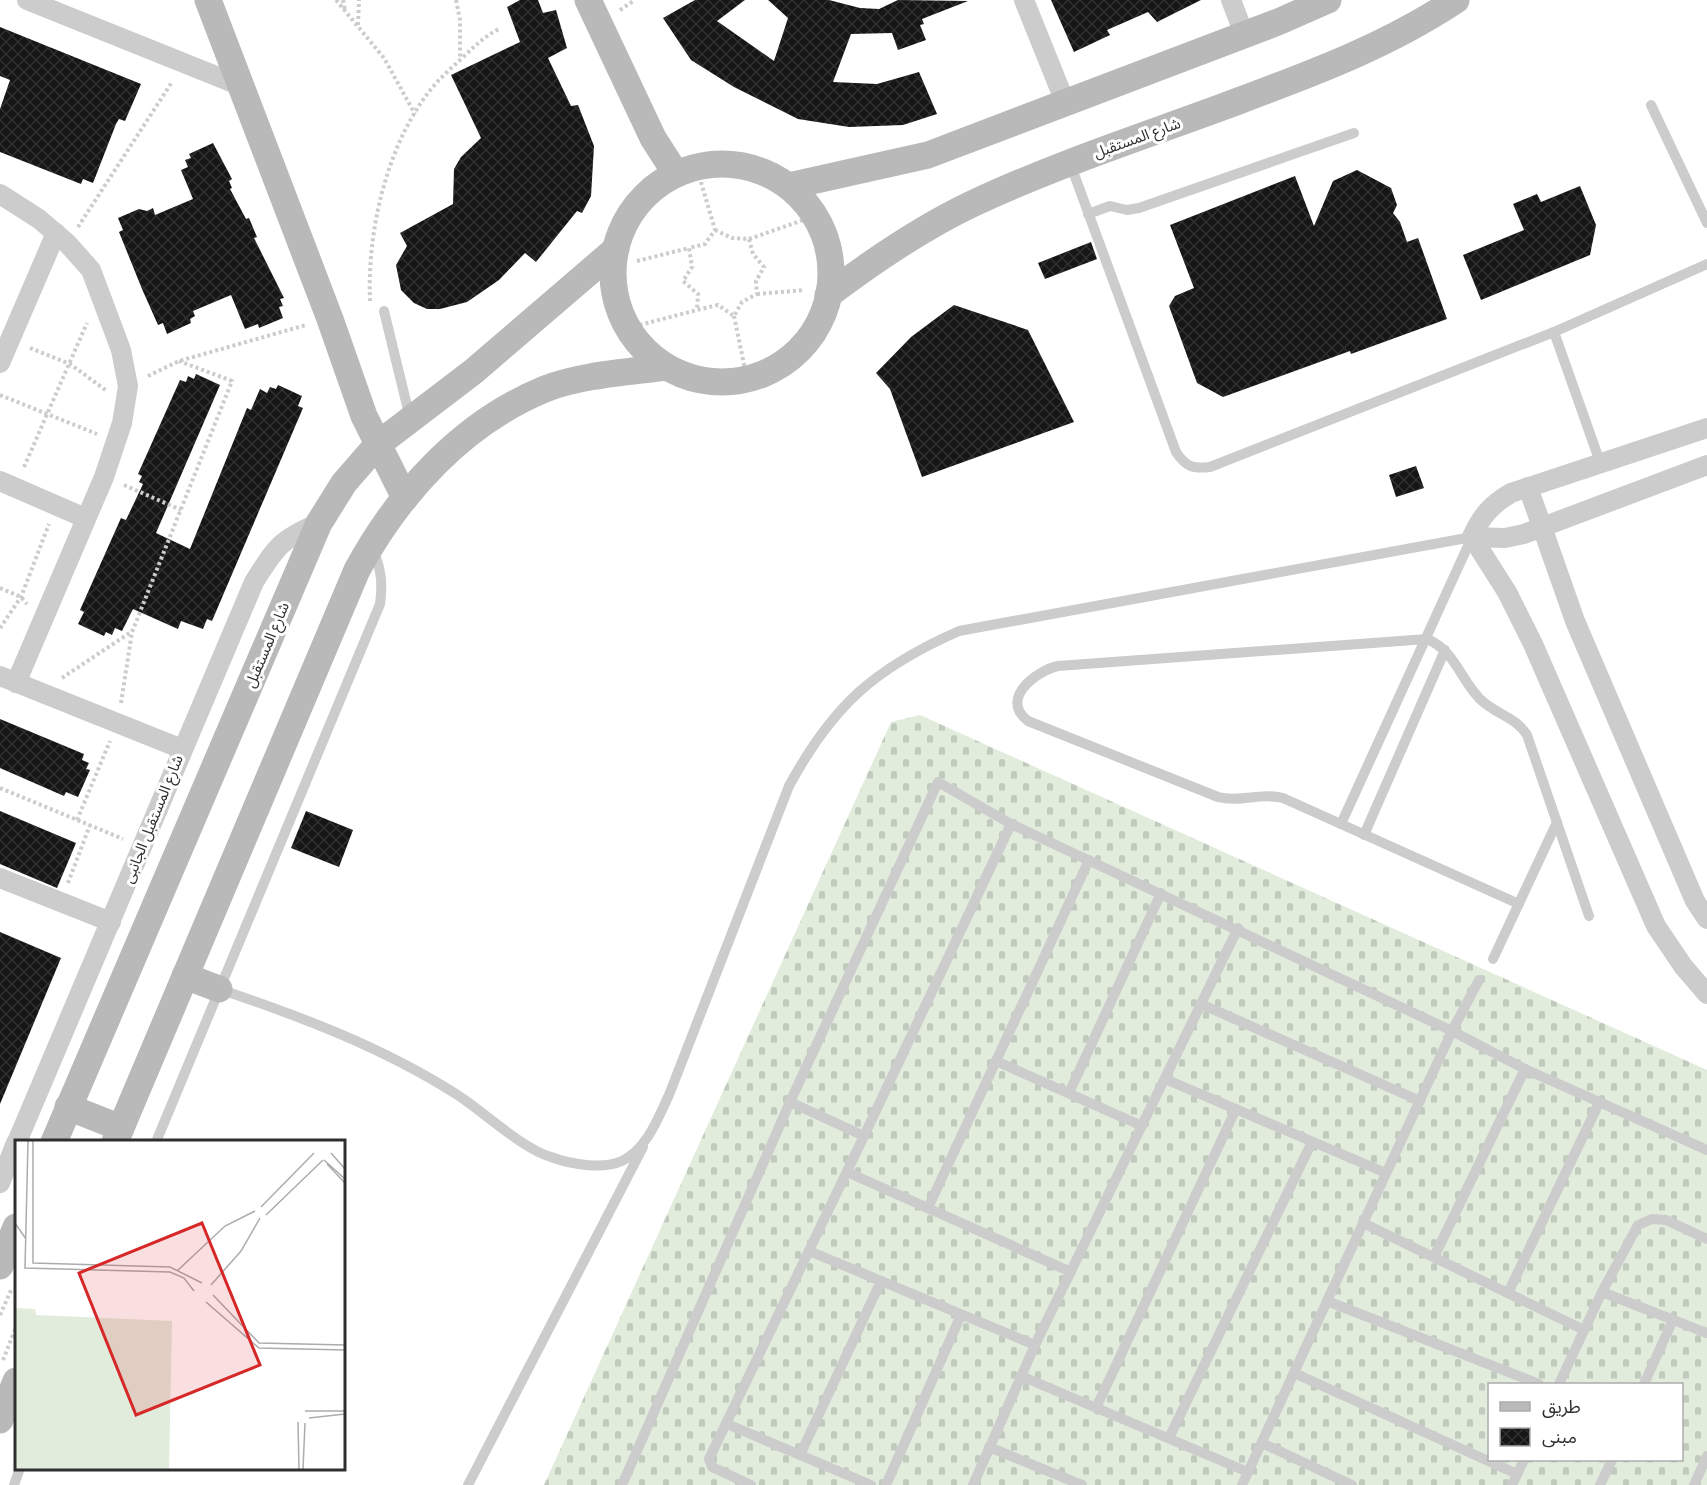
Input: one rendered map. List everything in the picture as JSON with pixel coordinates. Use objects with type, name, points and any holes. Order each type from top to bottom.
[{"type":"street","points":[[27,0],[241,86]]},
{"type":"street","points":[[208,0],[376,445],[405,498]]},
{"type":"street","points":[[588,0],[653,138],[687,170]]},
{"type":"street","points":[[1024,0],[1065,102]]},
{"type":"street","points":[[1231,0],[1244,34]]},
{"type":"street","points":[[789,186],[928,155],[1328,0]]},
{"type":"street","name":"شارع المستقبل","points":[[829,291],[886,254],[972,204],[1070,163],[1339,63],[1419,25],[1456,0]]},
{"type":"street","points":[[721,164],[745,166],[768,174],[789,186],[815,216],[825,238],[830,262],[829,291],[821,318],[797,351],[770,370],[747,379],[727,382],[706,381],[666,367],[645,350],[628,328],[614,288],[615,258],[624,225],[637,204],[655,187],[687,170],[721,164]]},
{"type":"street","points":[[0,194],[27,209],[62,238],[91,270],[121,350],[127,396],[117,442],[104,477],[43,620],[8,680],[182,749]]},
{"type":"street","points":[[0,363],[62,238]]},
{"type":"street","name":"شارع المستقبل","points":[[55,1140],[319,523],[344,483],[376,445],[474,371],[615,258]]},
{"type":"street","points":[[68,1107],[118,1135],[357,570],[371,545],[405,498],[450,448],[490,418],[546,388],[666,367]]},
{"type":"street","points":[[1472,537],[1480,519],[1495,502],[1528,487],[1707,428]]},
{"type":"street","points":[[1472,537],[1506,538],[1707,465]]},
{"type":"street","points":[[8,484],[85,518]]},
{"type":"street","points":[[1528,487],[1575,621],[1695,901],[1707,919]]},
{"type":"street","name":"شارع المستقبل الجانبى","points":[[18,1140],[254,582],[276,547],[291,535],[319,523]]},
{"type":"street","points":[[1472,537],[1507,592],[1533,644],[1656,926],[1683,966],[1707,994]]},
{"type":"street","points":[[0,878],[111,922]]},
{"type":"street","points":[[185,976],[219,989]]},
{"type":"street","name":"شارع المستقبل الجانبى","points":[[0,1183],[15,1147]]},
{"type":"street","points":[[6,1276],[15,1232]]},
{"type":"street","points":[[0,1420],[15,1383]]},
{"type":"lane","points":[[1651,105],[1707,223]]},
{"type":"lane","points":[[1088,214],[1110,206],[1127,210],[1139,208],[1354,133]]},
{"type":"lane","points":[[1070,163],[1176,452],[1183,464],[1195,469],[1210,467],[1554,332],[1707,264]]},
{"type":"lane","points":[[384,311],[410,418]]},
{"type":"lane","points":[[1554,332],[1600,462]]},
{"type":"lane","points":[[1341,824],[1472,537]]},
{"type":"lane","points":[[468,1485],[669,1095],[789,786],[819,735],[841,707],[876,676],[915,650],[959,631],[1472,537]]},
{"type":"lane","points":[[157,1140],[380,604],[383,585],[380,566],[371,545]]},
{"type":"lane","points":[[1518,903],[1272,795],[1239,801],[1218,797],[1028,721],[1021,716],[1017,701],[1025,683],[1035,675],[1058,666],[1426,639],[1445,650],[1478,697],[1488,707],[1521,725],[1527,735],[1589,915]]},
{"type":"lane","points":[[1364,835],[1445,650]]},
{"type":"lane","points":[[622,1485],[790,1102],[938,782],[1011,824],[1238,928],[1452,1031],[1525,1069],[1707,1150]]},
{"type":"lane","points":[[1493,958],[1557,822]]},
{"type":"lane","points":[[751,1485],[712,1467],[709,1459],[1011,824]]},
{"type":"lane","points":[[928,1208],[1089,860]]},
{"type":"lane","points":[[1069,1093],[1161,893]]},
{"type":"lane","points":[[973,1485],[1035,1345],[1238,928]]},
{"type":"lane","points":[[1242,1485],[1419,1101],[1479,980]]},
{"type":"lane","points":[[219,989],[306,1018],[389,1055],[457,1095],[549,1157],[590,1166],[622,1161],[646,1140]]},
{"type":"lane","points":[[1201,1004],[1419,1101]]},
{"type":"lane","points":[[996,1061],[1142,1126]]},
{"type":"lane","points":[[1434,1257],[1525,1069]]},
{"type":"lane","points":[[1165,1079],[1386,1173]]},
{"type":"lane","points":[[790,1102],[864,1136]]},
{"type":"lane","points":[[1508,1293],[1599,1103]]},
{"type":"lane","points":[[1096,1407],[1236,1109]]},
{"type":"lane","points":[[1169,1438],[1312,1142]]},
{"type":"lane","points":[[847,1172],[1071,1272]]},
{"type":"lane","points":[[1558,1383],[1602,1292],[1638,1225],[1652,1219],[1666,1220],[1707,1239]]},
{"type":"lane","points":[[1363,1223],[1584,1330]]},
{"type":"lane","points":[[809,1251],[1035,1345]]},
{"type":"lane","points":[[800,1455],[881,1281]]},
{"type":"lane","points":[[1602,1292],[1707,1333]]},
{"type":"lane","points":[[1327,1301],[1536,1383]]},
{"type":"lane","points":[[886,1485],[962,1315]]},
{"type":"lane","points":[[1644,1383],[1673,1320]]},
{"type":"lane","points":[[1294,1372],[1515,1480],[1524,1461]]},
{"type":"lane","points":[[1021,1376],[1248,1472]]},
{"type":"lane","points":[[727,1424],[871,1485]]},
{"type":"lane","points":[[1262,1443],[1333,1481],[1352,1485]]},
{"type":"lane","points":[[989,1447],[1082,1485]]},
{"type":"lane","points":[[1694,1485],[1707,1456]]},
{"type":"lane","points":[[1600,1485],[1612,1461]]},
{"type":"lane","points":[[14,1485],[19,1470]]},
{"type":"path","points":[[336,0],[384,58],[415,114]]},
{"type":"path","points":[[343,0],[346,11]]},
{"type":"path","points":[[358,26],[359,0]]},
{"type":"path","points":[[456,0],[460,21],[460,60]]},
{"type":"path","points":[[370,312],[369,281],[373,227],[380,194],[415,114],[428,93],[460,60],[483,37],[499,29]]},
{"type":"path","points":[[62,238],[186,62]]},
{"type":"path","points":[[687,170],[716,230],[732,238],[749,239],[815,216]]},
{"type":"path","points":[[615,258],[705,244],[716,230]]},
{"type":"path","points":[[749,239],[753,254],[764,267],[756,281],[757,294]]},
{"type":"path","points":[[689,248],[692,267],[683,281],[698,294],[697,310]]},
{"type":"path","points":[[8,484],[48,415],[100,291]]},
{"type":"path","points":[[747,379],[734,316],[741,302],[757,294],[829,291]]},
{"type":"path","points":[[628,328],[718,305],[734,316]]},
{"type":"path","points":[[10,340],[70,364],[127,396],[180,361],[330,319]]},
{"type":"path","points":[[77,820],[118,724],[132,632],[232,381],[180,361]]},
{"type":"path","points":[[0,395],[117,442]]},
{"type":"path","points":[[104,477],[181,510]]},
{"type":"path","points":[[0,628],[21,597],[57,505]]},
{"type":"path","points":[[0,588],[21,597],[43,620]]},
{"type":"path","points":[[41,693],[132,632]]},
{"type":"path","points":[[0,789],[141,847]]},
{"type":"path","points":[[62,902],[90,825]]},
{"type":"path","points":[[0,1315],[6,1276]]},
{"type":"path","points":[[0,1366],[15,1329]]},
{"type":"green space","points":[[920,715],[1707,1070],[1707,1485],[544,1485],[891,722]]},
{"type":"building","points":[[520,0],[538,0],[543,13],[556,10],[567,48],[548,58],[571,106],[578,105],[594,146],[591,196],[582,213],[577,211],[536,262],[525,253],[499,280],[467,302],[440,309],[427,309],[414,303],[401,290],[396,265],[407,246],[400,233],[453,204],[454,169],[461,157],[481,138],[451,75],[520,42],[507,7]]},
{"type":"building","points":[[695,0],[745,0],[717,21],[774,61],[788,18],[768,0],[829,0],[860,8],[879,9],[898,0],[968,1],[922,19],[924,24],[920,25],[926,40],[898,50],[892,33],[851,34],[833,82],[877,84],[919,72],[937,114],[903,125],[849,127],[798,119],[734,87],[691,60],[663,18]]},
{"type":"building","points":[[1051,0],[1201,0],[1157,22],[1148,12],[1107,30],[1110,35],[1074,52]]},
{"type":"building","points":[[0,27],[141,84],[125,121],[119,119],[116,124],[93,183],[83,179],[81,184],[0,152],[0,109],[10,80],[0,76]]},
{"type":"building","points":[[213,143],[232,179],[229,181],[232,188],[230,189],[246,219],[249,218],[257,237],[254,238],[284,298],[280,299],[283,306],[279,307],[283,318],[259,328],[258,324],[245,329],[231,295],[193,311],[195,316],[190,319],[191,323],[167,334],[163,323],[158,325],[142,289],[119,232],[123,230],[118,218],[139,209],[147,211],[153,208],[155,215],[193,199],[181,170],[188,167],[185,160],[191,158],[189,154]]},
{"type":"building","points":[[1357,170],[1391,188],[1397,205],[1393,213],[1400,222],[1407,242],[1418,238],[1447,319],[1223,397],[1197,383],[1169,306],[1175,296],[1194,288],[1170,225],[1295,176],[1314,226],[1333,181]]},
{"type":"building","points":[[1580,186],[1596,225],[1590,255],[1481,300],[1463,255],[1524,230],[1513,204],[1537,194],[1541,202]]},
{"type":"building","points":[[1091,242],[1097,259],[1045,279],[1038,263]]},
{"type":"building","points":[[954,305],[1028,330],[1074,422],[922,477],[890,389],[876,373],[911,337]]},
{"type":"building","points":[[196,374],[220,385],[156,533],[190,549],[247,408],[251,410],[260,389],[267,393],[270,387],[276,389],[278,385],[302,396],[298,406],[303,408],[212,621],[207,619],[203,629],[181,621],[178,629],[133,609],[122,631],[115,628],[112,635],[106,632],[104,636],[78,624],[84,612],[80,610],[121,518],[126,520],[143,484],[139,482],[142,476],[138,474],[180,380],[186,382],[188,376],[194,379]]},
{"type":"building","points":[[1416,466],[1424,488],[1396,497],[1389,475]]},
{"type":"building","points":[[0,719],[84,754],[82,760],[89,763],[86,769],[90,770],[78,797],[66,792],[64,796],[0,768]]},
{"type":"building","points":[[0,811],[76,843],[57,888],[0,864]]},
{"type":"building","points":[[306,811],[353,830],[339,867],[291,848]]},
{"type":"building","points":[[0,932],[61,958],[0,1104]]}]
